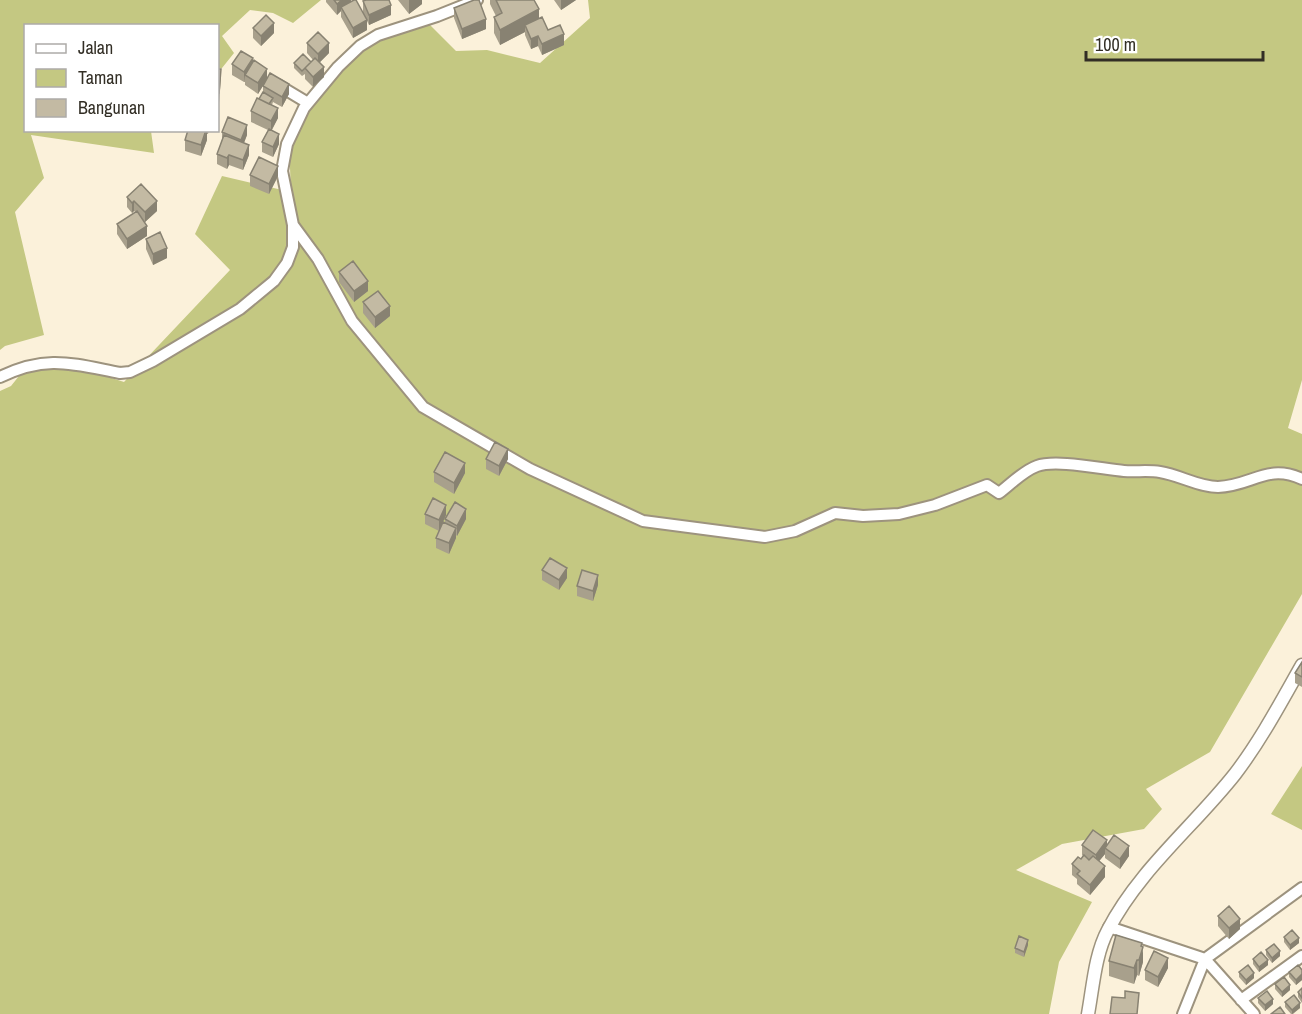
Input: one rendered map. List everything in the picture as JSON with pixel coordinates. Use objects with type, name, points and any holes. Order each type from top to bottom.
[{"type":"street","points":[[0,377],[34,364],[60,361],[120,373],[130,372],[142,368],[240,309],[274,281],[287,263],[293,246],[293,225],[282,171],[287,144],[304,108],[338,67],[360,46],[378,35],[477,0]]},
{"type":"street","points":[[266,75],[308,103]]},
{"type":"street","points":[[293,225],[318,259],[352,321],[423,407],[530,469],[643,520],[765,537],[795,531],[835,513],[863,516],[899,514],[935,505],[987,485],[999,493],[1028,470],[1051,463],[1125,471],[1161,472],[1215,487],[1230,486],[1276,472],[1287,472],[1302,478]]},
{"type":"street","points":[[1089,1014],[1101,947],[1122,905],[1234,774],[1260,737],[1302,664]]},
{"type":"street","points":[[1183,1014],[1205,959],[1302,888]]},
{"type":"street","points":[[1109,927],[1205,959],[1247,1009],[1302,956]]},
{"type":"green space","points":[[0,0],[321,0],[293,23],[273,13],[250,10],[222,36],[234,53],[222,68],[219,68],[219,24],[24,24],[24,132],[151,132],[154,153],[31,135],[44,178],[15,212],[44,335],[5,346],[0,350]]},
{"type":"green space","points":[[588,0],[1302,0],[1302,380],[1288,428],[1302,434],[1302,594],[1210,752],[1146,789],[1162,809],[1144,829],[1062,844],[1016,870],[1092,902],[1059,962],[1049,1014],[0,1014],[0,391],[11,386],[23,371],[49,364],[90,371],[124,382],[230,270],[195,234],[222,176],[291,192],[289,144],[319,90],[366,43],[427,22],[456,51],[487,50],[540,63],[590,18]]},
{"type":"green space","points":[[1302,766],[1302,830],[1271,814]]},
{"type":"building","points":[[354,0],[367,20],[353,28],[341,7]]},
{"type":"building","points":[[389,0],[391,5],[369,15],[363,1]]},
{"type":"building","points":[[479,0],[486,19],[462,29],[454,8]]},
{"type":"building","points":[[496,0],[534,0],[539,9],[500,30],[494,17],[502,13]]},
{"type":"building","points":[[266,15],[274,23],[261,36],[253,28]]},
{"type":"building","points":[[542,17],[548,30],[560,25],[564,34],[542,44],[538,36],[531,39],[525,25]]},
{"type":"building","points":[[318,32],[329,43],[318,54],[307,43]]},
{"type":"building","points":[[241,51],[253,58],[244,72],[232,64]]},
{"type":"building","points":[[303,54],[311,62],[302,71],[294,63]]},
{"type":"building","points":[[315,58],[324,67],[313,77],[305,68]]},
{"type":"building","points":[[254,60],[267,69],[258,83],[245,75]]},
{"type":"building","points":[[219,69],[221,69],[219,93]]},
{"type":"building","points":[[270,73],[289,84],[282,97],[263,86]]},
{"type":"building","points":[[263,92],[273,98],[269,104],[259,99]]},
{"type":"building","points":[[257,98],[278,108],[271,121],[251,111]]},
{"type":"building","points":[[228,117],[247,125],[241,140],[222,132]]},
{"type":"building","points":[[269,129],[279,134],[273,147],[262,142]]},
{"type":"building","points":[[187,132],[205,132],[201,145],[185,140]]},
{"type":"building","points":[[224,135],[249,145],[243,160],[217,154]]},
{"type":"building","points":[[259,157],[278,166],[269,184],[250,175]]},
{"type":"building","points":[[141,184],[157,201],[145,212],[127,197]]},
{"type":"building","points":[[137,211],[147,226],[127,239],[117,224]]},
{"type":"building","points":[[160,232],[167,248],[153,254],[146,239]]},
{"type":"building","points":[[353,261],[368,281],[354,291],[339,272]]},
{"type":"building","points":[[378,291],[390,306],[375,317],[363,302]]},
{"type":"building","points":[[495,442],[508,449],[499,466],[486,459]]},
{"type":"building","points":[[445,452],[465,463],[454,483],[434,472]]},
{"type":"building","points":[[433,498],[446,505],[439,520],[425,514]]},
{"type":"building","points":[[455,502],[466,509],[457,526],[445,519]]},
{"type":"building","points":[[443,522],[456,528],[449,543],[436,538]]},
{"type":"building","points":[[550,558],[567,568],[559,580],[542,570]]},
{"type":"building","points":[[582,570],[598,575],[593,591],[577,586]]},
{"type":"building","points":[[1302,662],[1302,677],[1295,673]]},
{"type":"building","points":[[1093,830],[1107,840],[1096,855],[1082,845]]},
{"type":"building","points":[[1114,835],[1129,846],[1120,859],[1105,848]]},
{"type":"building","points":[[1084,855],[1089,860],[1093,856],[1105,866],[1090,885],[1077,874],[1080,871],[1072,864],[1078,857],[1081,859]]},
{"type":"building","points":[[1229,906],[1240,919],[1229,928],[1218,916]]},
{"type":"building","points":[[1292,930],[1299,938],[1290,945],[1284,937]]},
{"type":"building","points":[[1116,935],[1142,943],[1139,960],[1134,968],[1109,961]]},
{"type":"building","points":[[1019,936],[1028,940],[1024,952],[1015,948]]},
{"type":"building","points":[[1274,944],[1280,951],[1272,958],[1266,950]]},
{"type":"building","points":[[1154,951],[1168,958],[1158,977],[1145,970]]},
{"type":"building","points":[[1261,952],[1268,960],[1259,967],[1253,959]]},
{"type":"building","points":[[1248,965],[1254,973],[1246,980],[1239,972]]},
{"type":"building","points":[[1298,965],[1302,974],[1296,980],[1289,972]]},
{"type":"building","points":[[1284,977],[1290,985],[1282,992],[1275,984]]},
{"type":"building","points":[[1125,991],[1139,993],[1137,1014],[1110,1014],[1112,997],[1125,998]]},
{"type":"building","points":[[1267,991],[1273,999],[1265,1005],[1258,998]]},
{"type":"building","points":[[1294,995],[1300,1003],[1292,1010],[1285,1002]]},
{"type":"building","points":[[1280,1007],[1285,1014],[1271,1014]]}]
